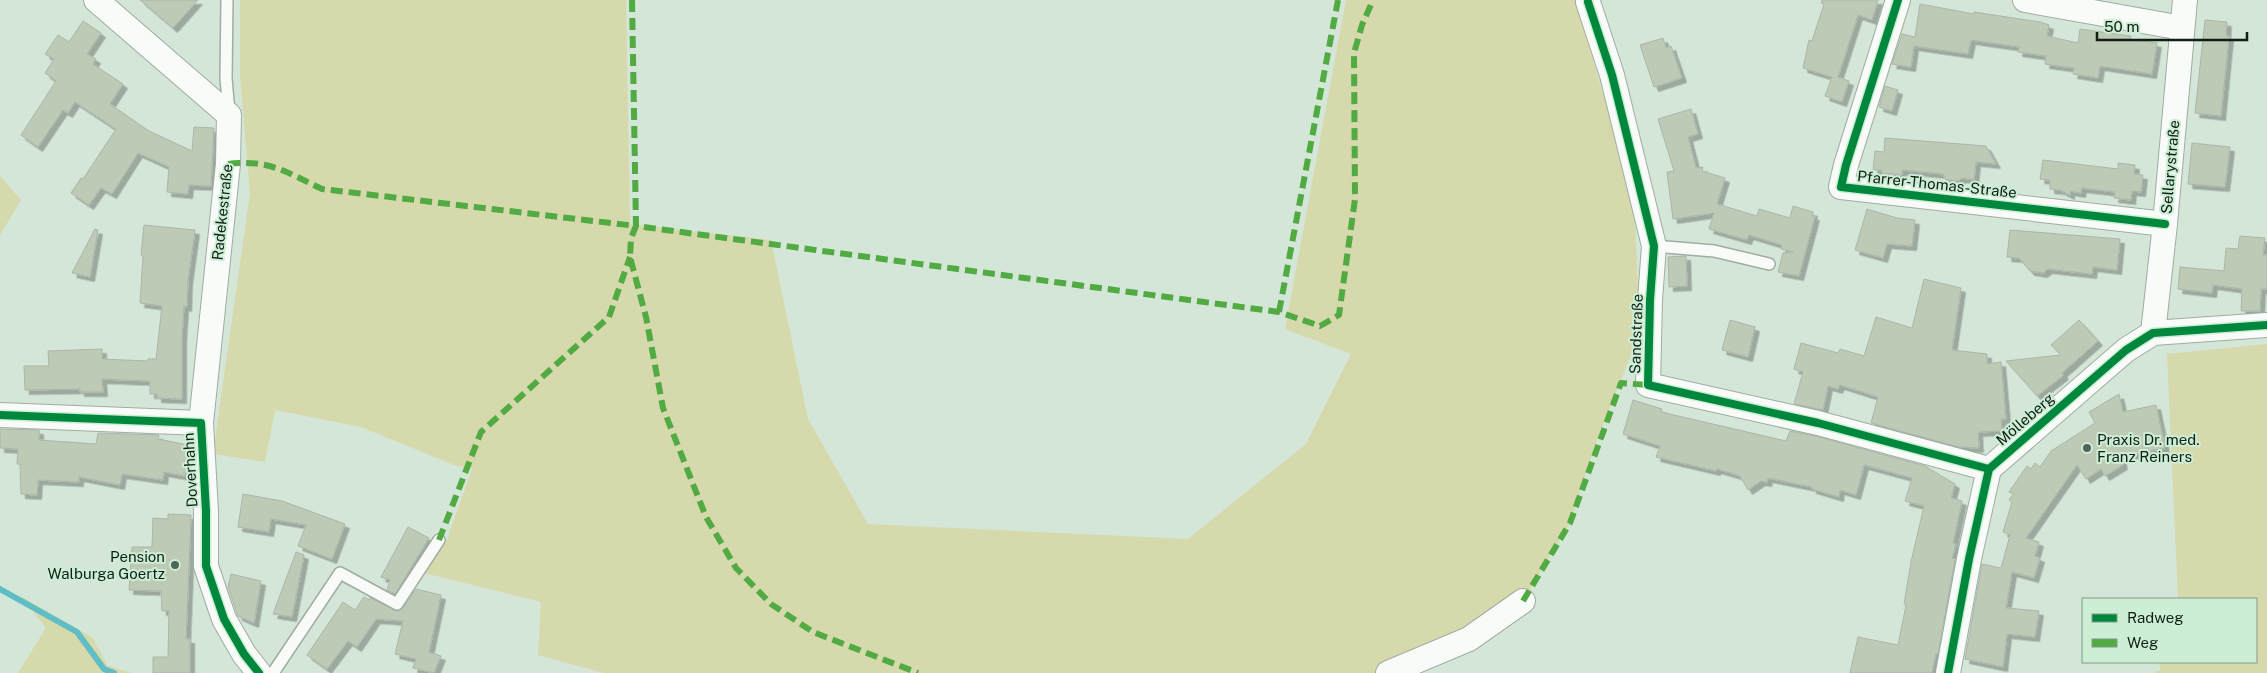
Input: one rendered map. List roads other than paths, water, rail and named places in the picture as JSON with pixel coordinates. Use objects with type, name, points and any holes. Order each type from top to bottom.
[{"type":"street","points":[[96,0],[229,114]]},
{"type":"street","name":"Pfarrer-Thomas-Straße","points":[[1898,0],[1846,165],[1841,187],[2165,224]]},
{"type":"street","points":[[2025,0],[2182,28]]},
{"type":"street","name":"Sellarystraße","points":[[2153,333],[2165,224],[2185,0]]},
{"type":"street","name":"Sandstraße","points":[[1588,2],[1612,75],[1654,246],[1650,300],[1648,385],[1818,423],[1989,469]]},
{"type":"street","name":"Radekestraße","points":[[201,423],[228,164],[229,114]]},
{"type":"street","name":"Mölleberg","points":[[1989,469],[2126,350],[2153,333],[2267,325]]},
{"type":"street","name":"Doverhahn","points":[[0,414],[201,423],[206,511],[206,566],[224,619],[244,654],[259,673]]},
{"type":"street","points":[[1948,673],[1969,559],[1989,469]]},
{"type":"street","points":[[1388,673],[1469,639],[1523,601]]},
{"type":"lane","name":"Radekestraße","points":[[227,0],[226,78],[229,114]]},
{"type":"lane","points":[[1654,246],[1714,251],[1769,264]]},
{"type":"lane","points":[[273,673],[340,573],[397,604],[439,540]]},
{"type":"waterway","points":[[0,589],[77,632],[104,669],[114,673]]},
{"type":"place","name":"Praxis Dr. med. Franz Reiners","points":[[2087,448]]},
{"type":"place","name":"Pension Walburga Goertz","points":[[175,565]]}]
